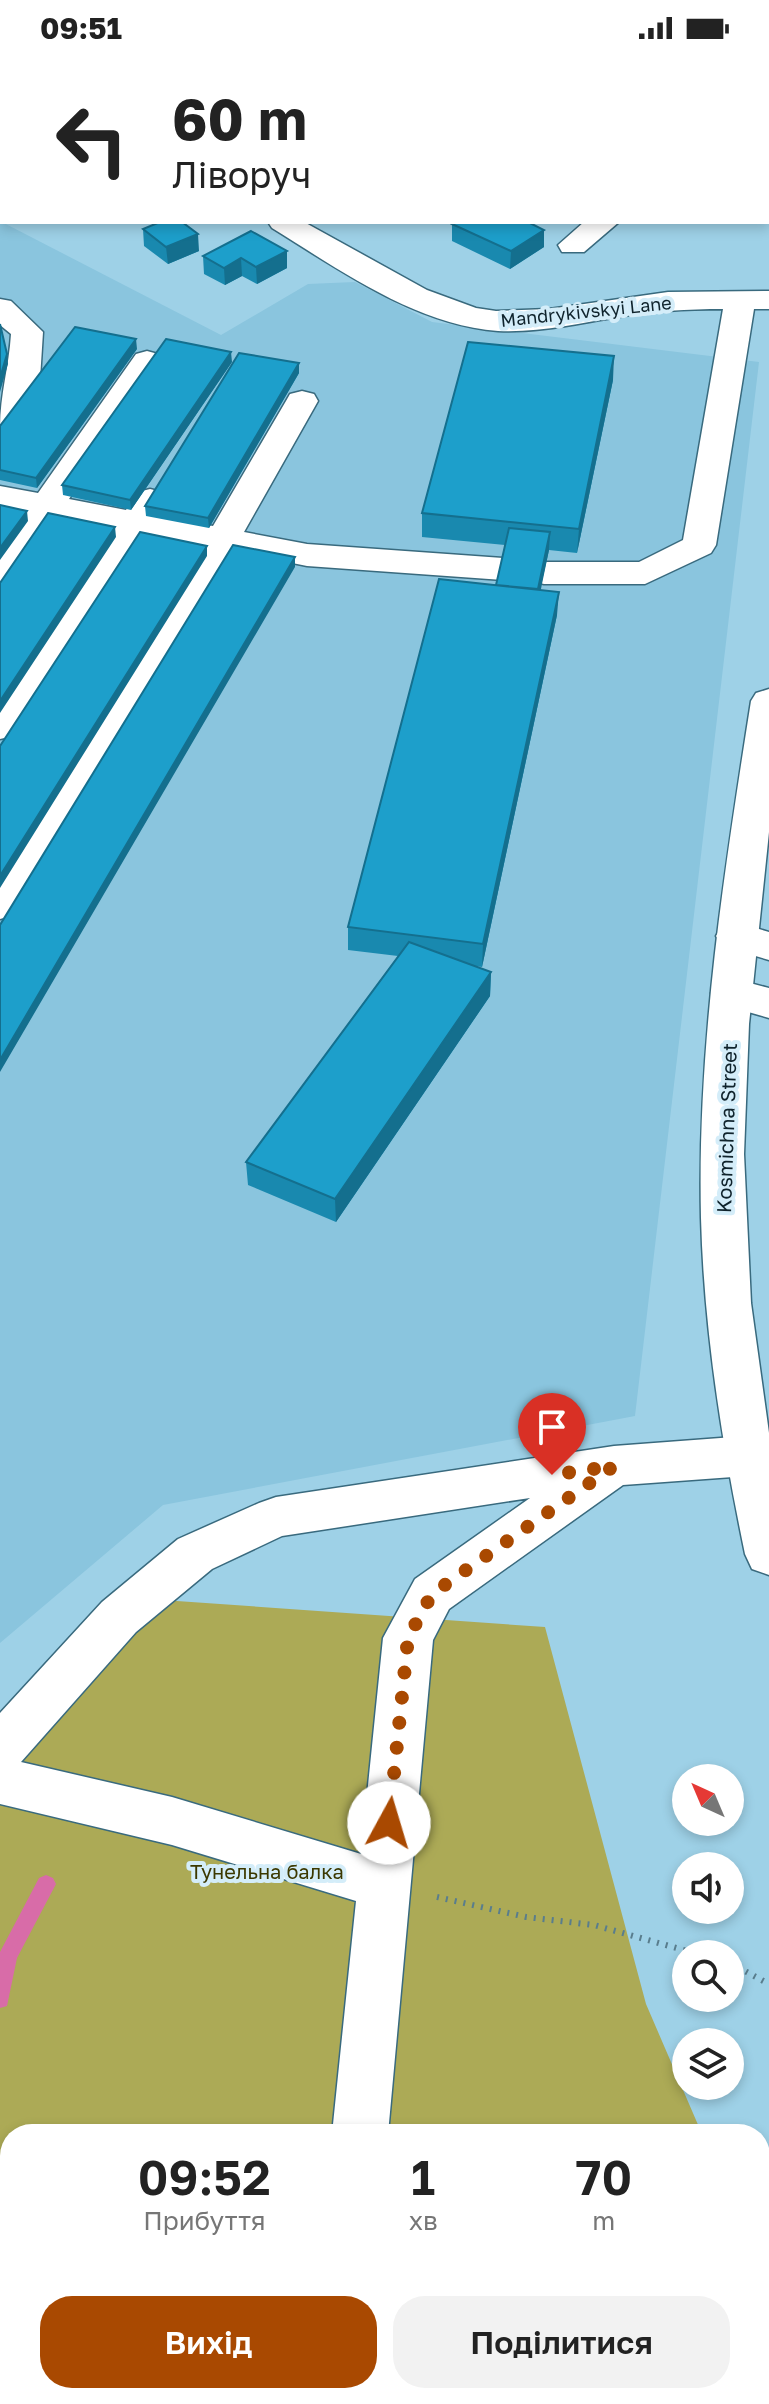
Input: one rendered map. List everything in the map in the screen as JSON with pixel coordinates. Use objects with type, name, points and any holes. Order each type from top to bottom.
[{"type":"main road","name":"Mandrykivskyi Lane","points":[[287,224],[416,295],[462,314],[496,321],[638,305],[754,300]]},
{"type":"main road","points":[[573,245],[601,224]]},
{"type":"main road","points":[[544,573],[645,573],[699,545],[754,300]]},
{"type":"main road","points":[[0,308],[27,332],[24,379],[0,417]]},
{"type":"main road","points":[[0,573],[147,361]]},
{"type":"main road","points":[[0,905],[223,539],[302,401]]},
{"type":"main road","points":[[0,727],[169,469]]},
{"type":"main road","points":[[0,496],[307,555],[503,569]]},
{"type":"main road","name":"Kosmichna Street","points":[[768,714],[750,998],[724,1109],[723,1217],[727,1291],[747,1456],[769,1554]]},
{"type":"main road","points":[[0,1749],[119,1617],[195,1554],[276,1517],[614,1466],[747,1456]]},
{"type":"main road","points":[[361,2124],[408,1638],[432,1594],[614,1466]]},
{"type":"main road","points":[[0,1781],[172,1821],[383,1885]]},
{"type":"path","points":[[383,1885],[526,1917],[594,1925],[672,1947]]},
{"type":"path","points":[[744,1971],[769,1984]]},
{"type":"shaded area","points":[[0,224],[6,224],[221,335],[308,284],[355,282],[432,322],[759,362],[635,1416],[163,1505],[0,1643]]},
{"type":"green space","name":"Тунельна балка","points":[[148,1599],[545,1627],[646,2004],[672,2064],[672,2100],[687,2100],[698,2124],[0,2124],[0,1739]]},
{"type":"building","points":[[155,224],[185,224],[198,234],[166,247],[143,229]]},
{"type":"building","points":[[452,224],[532,224],[544,230],[511,251]]},
{"type":"building","points":[[251,231],[287,251],[256,267],[241,258],[224,268],[203,256]]},
{"type":"building","points":[[0,324],[7,354],[0,378]]},
{"type":"building","points":[[75,327],[136,339],[36,478],[0,470],[0,426]]},
{"type":"building","points":[[166,339],[231,352],[130,500],[62,485]]},
{"type":"building","points":[[468,342],[614,356],[579,529],[422,513]]},
{"type":"building","points":[[239,353],[299,363],[208,518],[145,506]]},
{"type":"building","points":[[0,505],[27,511],[0,548]]},
{"type":"building","points":[[48,513],[115,527],[0,701],[0,583]]},
{"type":"building","points":[[509,528],[550,532],[538,589],[496,585]]},
{"type":"building","points":[[140,532],[207,546],[0,876],[0,746]]},
{"type":"building","points":[[233,545],[295,557],[0,1060],[0,925]]},
{"type":"building","points":[[439,579],[559,592],[483,944],[348,927]]},
{"type":"building","points":[[409,942],[491,972],[335,1199],[246,1162]]},
{"type":"waterway","points":[[0,1999],[8,1956],[46,1884]]},
{"type":"route","points":[[389,1823],[408,1638],[432,1594],[614,1466],[552,1475]]}]
